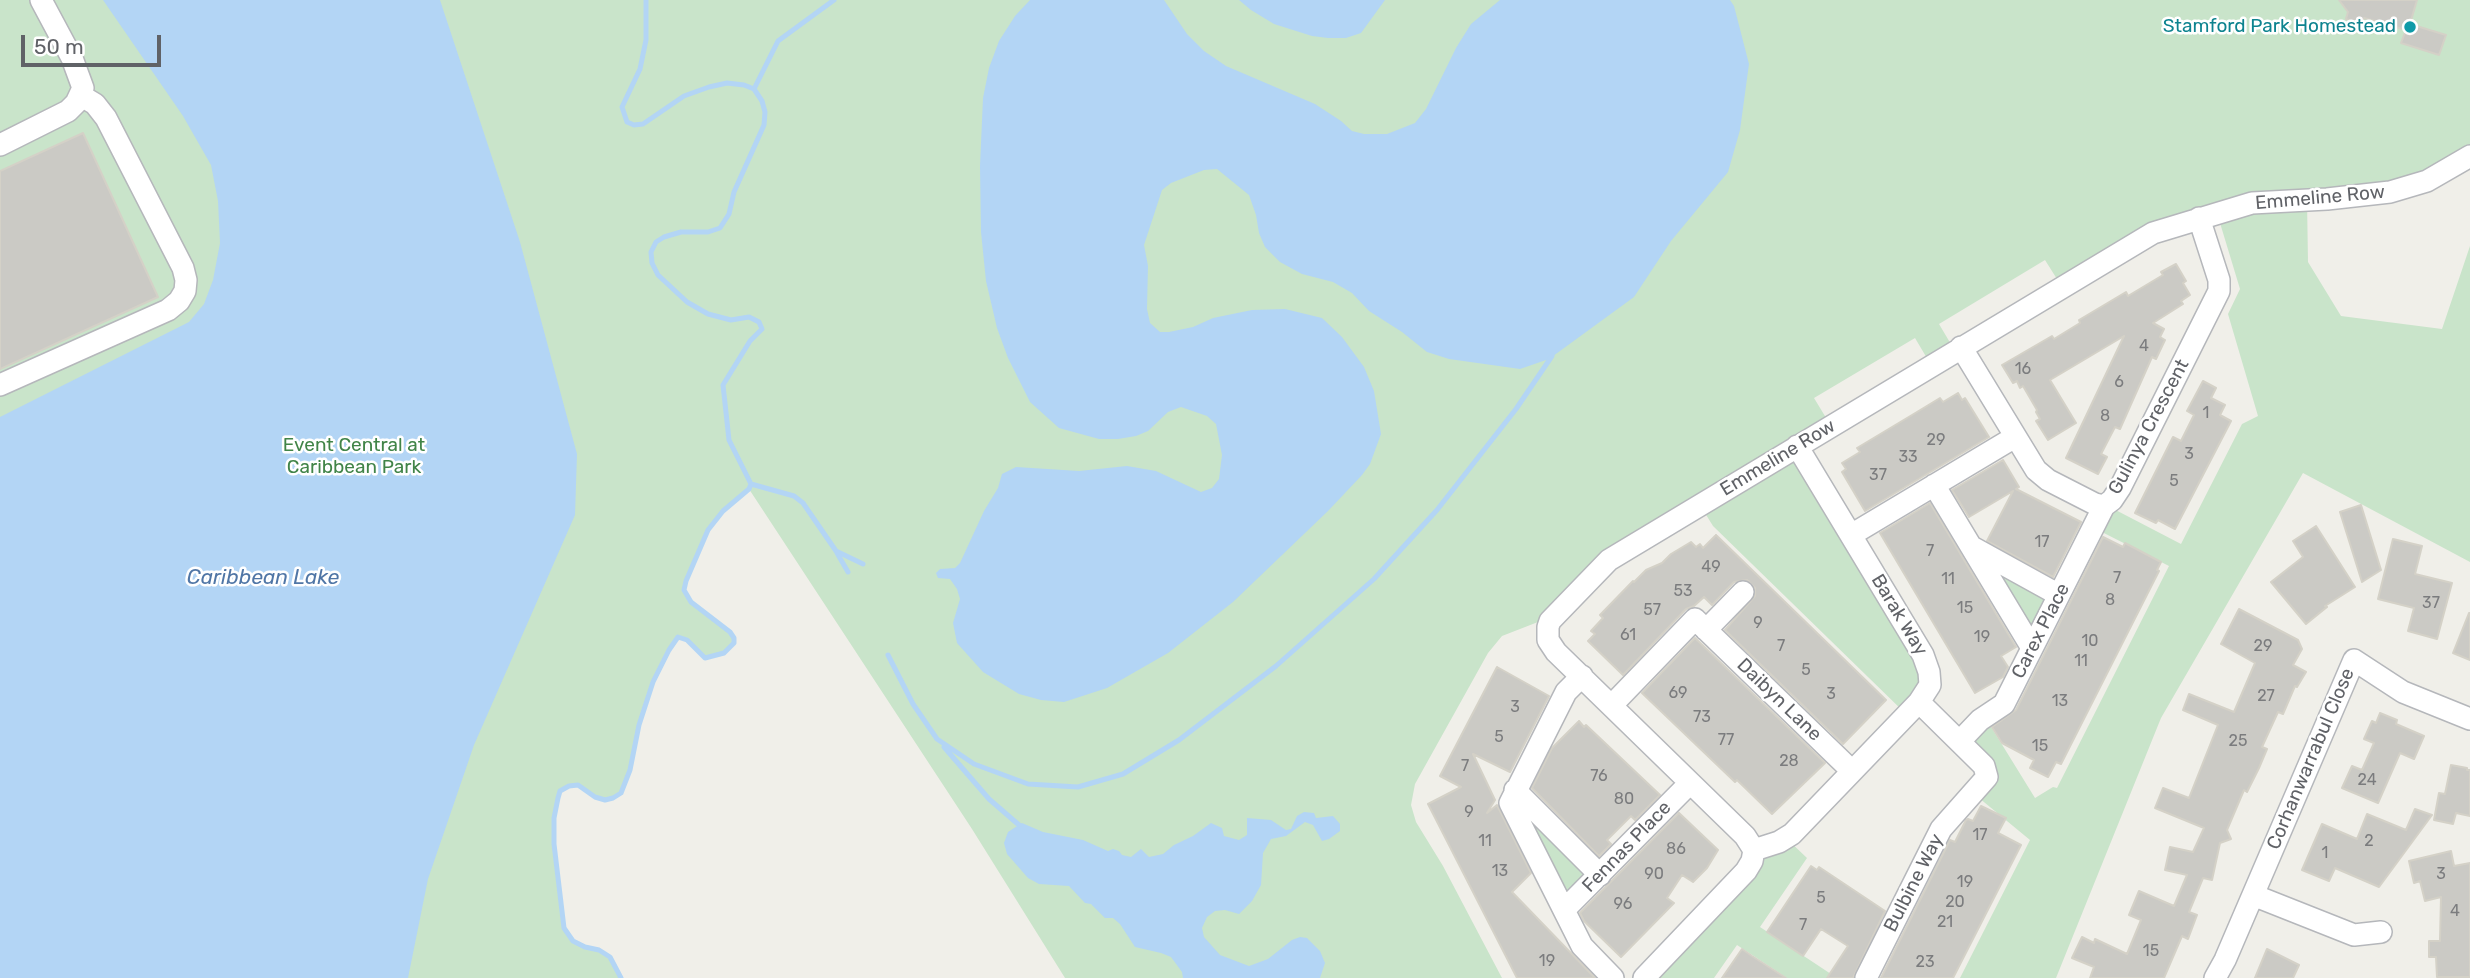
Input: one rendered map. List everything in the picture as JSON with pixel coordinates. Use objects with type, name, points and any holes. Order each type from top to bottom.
[{"type":"street","points":[[0,145],[68,111],[80,95],[82,80],[41,0]]},
{"type":"street","points":[[0,385],[168,310],[179,301],[185,291],[183,268],[106,118],[95,104],[80,95]]},
{"type":"street","name":"Emmeline Row","points":[[1754,850],[1745,836],[1556,652],[1548,640],[1548,627],[1556,615],[1615,555],[2153,233],[2252,203],[2390,192],[2427,181],[2470,156]]},
{"type":"street","name":"Gulinya Crescent","points":[[1961,347],[2033,466],[2043,477],[2095,505],[2105,506],[2120,488],[2219,291],[2219,280],[2199,218]]},
{"type":"street","points":[[1851,535],[2015,437]]},
{"type":"street","name":"Barak Way","points":[[1754,850],[1793,834],[1919,702],[1930,685],[1927,663],[1797,446]]},
{"type":"street","points":[[1934,485],[2032,648]]},
{"type":"street","name":"Carex Place","points":[[1960,741],[1980,720],[2004,704],[2105,506]]},
{"type":"street","points":[[1970,545],[2059,595]]},
{"type":"street","points":[[1612,705],[1695,619],[1706,630],[1743,592]]},
{"type":"street","name":"Daibyn Lane","points":[[1706,630],[1852,771]]},
{"type":"street","name":"Corhanwarrabul Close","points":[[2215,978],[2354,660],[2403,692],[2470,719]]},
{"type":"street","points":[[1582,676],[1566,692],[1515,790],[1600,875]]},
{"type":"street","name":"Bulbine Way","points":[[1866,978],[1941,829],[1987,777],[1984,766],[1919,702]]},
{"type":"street","name":"Fennas Place","points":[[1564,910],[1690,783]]},
{"type":"street","name":"Fennas Place","points":[[1515,790],[1510,800],[1511,805],[1564,910],[1585,950],[1613,978]]},
{"type":"street","points":[[1644,978],[1746,871],[1754,850]]},
{"type":"street","points":[[2253,895],[2354,936],[2381,932]]},
{"type":"green space","name":"Event Central at Caribbean Park","points":[[0,0],[2470,0],[2470,156],[2452,168],[2307,200],[2308,262],[2341,316],[2442,329],[2470,246],[2470,562],[2303,473],[2161,718],[2056,978],[1960,978],[2030,840],[1973,793],[1987,777],[1960,741],[1985,717],[2035,798],[2053,787],[2057,788],[2169,566],[2094,528],[2106,505],[2181,544],[2242,424],[2258,416],[2228,314],[2240,289],[2217,213],[2062,287],[2045,260],[1939,324],[1955,351],[1931,365],[1915,338],[1814,398],[1831,426],[1798,446],[1927,663],[1907,715],[1713,526],[1700,505],[1621,551],[1556,615],[1502,636],[1488,653],[1415,784],[1411,805],[1416,822],[1443,866],[1502,978],[1065,978],[972,829],[749,489],[723,511],[708,530],[684,590],[691,602],[730,632],[734,643],[724,653],[705,658],[687,640],[678,637],[653,682],[639,725],[630,770],[621,793],[605,800],[595,797],[578,785],[561,791],[558,798],[554,818],[554,844],[564,928],[573,941],[610,957],[621,978],[0,978]]},
{"type":"green space","points":[[1970,546],[2050,590],[2026,638]]},
{"type":"green space","points":[[1510,800],[1600,875],[1564,910]]},
{"type":"green space","points":[[1786,838],[1807,858],[1760,927],[1837,978],[1787,978],[1737,945],[1714,978],[1644,978],[1746,871]]},
{"type":"water","name":"Caribbean Lake","points":[[103,0],[440,0],[520,242],[577,454],[575,515],[474,745],[428,879],[408,978],[0,978],[0,417],[189,322],[204,304],[213,280],[220,243],[218,201],[211,165],[183,116]]},
{"type":"water","points":[[1030,0],[1164,0],[1187,34],[1204,51],[1226,66],[1315,104],[1352,131],[1364,134],[1387,134],[1415,123],[1426,109],[1471,24],[1500,0],[1730,0],[1734,6],[1749,64],[1740,130],[1728,172],[1671,241],[1634,297],[1549,359],[1520,369],[1449,359],[1427,352],[1369,311],[1352,293],[1333,282],[1302,274],[1280,262],[1265,247],[1249,195],[1217,169],[1204,170],[1171,183],[1162,190],[1144,245],[1148,266],[1147,309],[1150,323],[1160,332],[1169,332],[1193,327],[1213,318],[1252,310],[1285,309],[1322,318],[1342,337],[1364,367],[1374,391],[1381,434],[1370,464],[1328,511],[1233,602],[1168,653],[1107,688],[1064,702],[1041,700],[1019,694],[983,672],[957,643],[953,623],[960,599],[957,589],[950,579],[938,578],[936,573],[940,569],[955,568],[960,563],[998,488],[1002,474],[1016,467],[1079,471],[1127,466],[1156,471],[1201,492],[1212,488],[1219,479],[1222,455],[1216,424],[1207,416],[1181,407],[1168,412],[1148,431],[1136,436],[1099,439],[1059,428],[1030,402],[1008,358],[997,328],[986,281],[981,232],[983,98],[989,68],[999,41],[1015,16]]},
{"type":"water","points":[[1239,0],[1385,0],[1361,33],[1346,38],[1328,38],[1274,24]]},
{"type":"water","points":[[1304,812],[1314,813],[1316,818],[1333,816],[1340,824],[1340,831],[1322,841],[1313,825],[1305,822],[1286,836],[1271,839],[1263,853],[1261,885],[1252,901],[1239,914],[1225,910],[1215,911],[1207,917],[1202,928],[1204,937],[1220,955],[1249,966],[1268,959],[1292,940],[1307,938],[1320,951],[1325,963],[1320,978],[1183,978],[1182,972],[1171,957],[1135,947],[1120,924],[1113,918],[1105,918],[1069,886],[1039,884],[1028,878],[1007,854],[1004,843],[1008,832],[1022,823],[1043,832],[1083,840],[1131,857],[1141,849],[1149,857],[1163,854],[1211,823],[1222,828],[1224,836],[1239,840],[1247,835],[1247,818],[1271,820],[1286,830],[1291,829],[1297,816]]},
{"type":"building","name":"Stamford Park Homestead","points":[[2339,0],[2417,0],[2410,24],[2446,35],[2439,55],[2401,43],[2406,30],[2364,18],[2361,24],[2346,19],[2348,12]]},
{"type":"building","points":[[83,133],[158,297],[0,369],[0,171]]},
{"type":"building","points":[[2176,264],[2186,281],[2183,283],[2190,295],[2181,301],[2183,304],[2153,323],[2164,329],[2160,337],[2165,340],[2156,359],[2152,357],[2120,429],[2115,427],[2101,454],[2107,457],[2098,474],[2066,458],[2124,336],[2050,380],[2076,423],[2048,440],[2036,421],[2040,419],[2037,410],[2023,386],[2020,388],[2017,381],[2013,383],[2002,365],[2052,336],[2054,339],[2080,323],[2079,320],[2126,292],[2128,296]]},
{"type":"building","points":[[2203,381],[2216,388],[2211,398],[2225,405],[2220,415],[2231,421],[2175,529],[2135,513],[2173,437],[2181,441],[2194,415],[2187,411]]},
{"type":"building","points":[[1958,393],[1962,400],[1965,398],[1989,437],[1865,511],[1842,472],[1846,469],[1842,463],[1860,452],[1857,448],[1940,398],[1943,402]]},
{"type":"building","points":[[2003,460],[2019,487],[2016,489],[2081,522],[2053,577],[1987,541],[2013,491],[1969,517],[1952,490]]},
{"type":"building","points":[[1930,503],[2016,647],[2001,656],[2008,667],[2003,677],[1975,693],[1880,533]]},
{"type":"building","points":[[2361,505],[2381,570],[2362,582],[2340,512]]},
{"type":"building","points":[[2316,526],[2355,587],[2325,606],[2327,607],[2306,624],[2271,582],[2303,557],[2293,541]]},
{"type":"building","points":[[1716,535],[1886,700],[1843,744],[1725,630],[1755,596],[1755,588],[1747,580],[1734,582],[1712,605],[1704,597],[1686,609],[1623,675],[1588,641],[1595,634],[1591,631],[1603,618],[1600,615],[1646,570],[1662,563],[1691,542],[1696,547],[1700,544],[1703,548]]},
{"type":"building","points":[[2103,537],[2123,547],[2125,543],[2161,562],[2157,570],[2159,571],[2061,764],[2056,762],[2048,777],[2030,768],[2034,760],[2002,743],[1992,727],[2016,710]]},
{"type":"building","points":[[2393,539],[2422,546],[2415,574],[2452,583],[2437,639],[2408,631],[2414,608],[2378,599]]},
{"type":"building","points":[[2239,609],[2298,640],[2302,649],[2293,665],[2306,672],[2297,687],[2295,686],[2283,714],[2278,712],[2262,747],[2267,749],[2259,768],[2247,792],[2244,790],[2227,830],[2231,839],[2220,843],[2212,880],[2203,878],[2189,912],[2197,915],[2188,939],[2182,936],[2164,978],[2090,978],[2094,967],[2072,958],[2082,937],[2094,943],[2095,939],[2127,954],[2141,920],[2129,915],[2139,891],[2174,906],[2187,875],[2165,870],[2170,847],[2193,852],[2204,828],[2155,808],[2163,788],[2189,798],[2218,725],[2183,710],[2189,694],[2234,712],[2255,663],[2221,644]]},
{"type":"building","points":[[2470,613],[2470,660],[2453,653]]},
{"type":"building","points":[[1695,638],[1825,763],[1772,814],[1642,693]]},
{"type":"building","points":[[1497,667],[1549,696],[1510,772],[1473,754],[1495,800],[1487,813],[1497,805],[1531,873],[1512,892],[1595,978],[1517,978],[1428,804],[1461,787],[1440,776]]},
{"type":"building","points":[[2380,713],[2397,720],[2396,724],[2424,736],[2414,759],[2400,753],[2378,803],[2342,788],[2352,766],[2362,770],[2374,743],[2364,739],[2372,721],[2376,723]]},
{"type":"building","points":[[1579,721],[1660,795],[1635,820],[1631,816],[1607,840],[1611,844],[1599,856],[1532,788],[1552,748]]},
{"type":"building","points":[[2451,765],[2470,770],[2470,816],[2456,813],[2453,824],[2434,820],[2439,793],[2445,794]]},
{"type":"building","points":[[1981,806],[2006,818],[1998,833],[2021,845],[1953,978],[1881,978],[1950,840],[1955,842],[1966,820],[1973,821]]},
{"type":"building","points":[[2415,809],[2432,815],[2379,887],[2335,868],[2329,881],[2302,870],[2322,824],[2357,839],[2367,814],[2406,830]]},
{"type":"building","points":[[1679,813],[1718,850],[1707,868],[1693,882],[1682,875],[1667,898],[1674,903],[1621,957],[1584,921],[1580,913]]},
{"type":"building","points":[[2451,851],[2454,866],[2470,863],[2470,977],[2437,977],[2436,957],[2429,957],[2429,941],[2440,941],[2441,897],[2425,901],[2420,881],[2414,883],[2409,861]]},
{"type":"building","points":[[1811,866],[1817,870],[1819,867],[1885,911],[1853,978],[1827,978],[1848,946],[1821,929],[1803,956],[1767,932]]},
{"type":"building","points":[[1742,949],[1752,956],[1786,978],[1722,978]]},
{"type":"building","points":[[2267,949],[2299,965],[2293,978],[2255,978]]},
{"type":"waterway","points":[[621,978],[610,957],[573,941],[564,928],[554,844],[554,818],[558,798],[560,791],[578,785],[595,797],[605,800],[621,793],[630,770],[639,725],[653,682],[678,637],[687,640],[705,658],[724,653],[734,643],[730,632],[691,602],[684,590],[708,530],[751,484],[729,440],[723,385],[750,341],[762,329],[759,322],[749,317],[731,320],[708,314],[687,302],[658,275],[652,263],[651,252],[656,242],[664,237],[681,232],[708,232],[720,228],[729,214],[734,192],[764,125],[765,112],[754,89],[727,83],[684,96],[643,124],[634,125],[627,122],[622,107],[640,69],[646,40],[646,0]]},
{"type":"waterway","points":[[754,89],[778,41],[834,0]]},
{"type":"waterway","points":[[888,655],[913,704],[937,739],[974,764],[1028,784],[1078,787],[1123,774],[1179,740],[1276,666],[1374,579],[1437,510],[1516,409],[1552,356]]},
{"type":"waterway","points":[[751,484],[794,496],[803,503],[836,551],[863,564]]},
{"type":"waterway","points":[[837,553],[848,572]]},
{"type":"waterway","points":[[944,747],[989,799],[1019,825]]},
{"type":"place","name":"Stamford Park Homestead","points":[[2410,27]]}]
